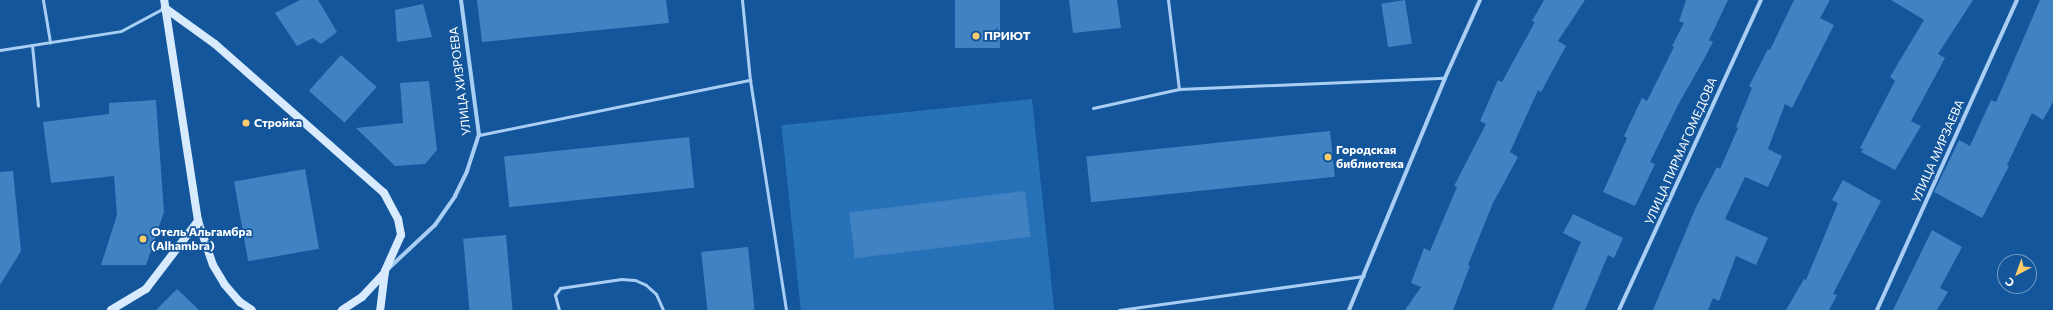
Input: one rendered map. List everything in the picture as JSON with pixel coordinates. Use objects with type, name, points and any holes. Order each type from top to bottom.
[{"type":"main road","points":[[165,4],[198,221],[213,265],[225,285],[240,302],[252,310]]},
{"type":"main road","points":[[165,4],[215,44],[384,193],[398,218],[401,235],[386,271],[380,310]]},
{"type":"main road","points":[[111,310],[146,289],[198,221]]},
{"type":"main road","points":[[342,310],[362,297],[386,271]]},
{"type":"street","name":"УЛИЦА ХИЗРОЕВА","points":[[386,271],[434,225],[455,196],[467,171],[479,135],[460,0]]},
{"type":"street","points":[[1349,310],[1444,78],[1480,0]]},
{"type":"street","name":"УЛИЦА ПИРМАГОМЕДОВА","points":[[1620,310],[1761,0]]},
{"type":"street","name":"УЛИЦА МИРЗАЕВА","points":[[1876,310],[2017,0]]},
{"type":"lane","points":[[43,0],[50,42]]},
{"type":"lane","points":[[742,0],[750,80],[786,310]]},
{"type":"lane","points":[[1168,0],[1179,89]]},
{"type":"lane","points":[[0,50],[121,31],[165,4]]},
{"type":"lane","points":[[32,45],[38,106]]},
{"type":"lane","points":[[1093,108],[1179,89],[1444,78]]},
{"type":"lane","points":[[479,135],[750,80]]},
{"type":"lane","points":[[1119,310],[1364,276]]},
{"type":"lane","points":[[559,310],[555,295],[560,288],[621,279],[635,280],[646,285],[656,294],[663,310]]},
{"type":"shaded area","points":[[1032,99],[1054,310],[801,310],[781,125]]},
{"type":"building","points":[[300,0],[318,0],[337,32],[321,44],[313,38],[297,46],[275,13]]},
{"type":"building","points":[[477,0],[666,0],[669,23],[482,42]]},
{"type":"building","points":[[955,0],[1000,0],[1000,48],[955,48]]},
{"type":"building","points":[[1069,0],[1117,0],[1121,28],[1073,33]]},
{"type":"building","points":[[1405,0],[1412,43],[1388,47],[1381,4]]},
{"type":"building","points":[[1544,0],[1585,0],[1558,41],[1566,46],[1541,92],[1538,90],[1510,152],[1518,157],[1493,203],[1468,265],[1470,266],[1453,310],[1405,310],[1421,287],[1411,283],[1424,248],[1430,251],[1457,187],[1454,186],[1486,124],[1480,121],[1498,80],[1502,82],[1535,22],[1532,21]]},
{"type":"building","points":[[1686,0],[1728,0],[1709,40],[1713,42],[1678,105],[1650,162],[1655,164],[1635,206],[1603,192],[1627,138],[1624,136],[1642,98],[1647,101],[1674,47],[1672,46],[1684,23],[1679,21]]},
{"type":"building","points":[[1794,0],[1830,0],[1820,18],[1834,25],[1792,108],[1785,104],[1768,149],[1782,156],[1768,187],[1745,177],[1725,219],[1768,238],[1756,265],[1736,256],[1719,301],[1713,298],[1708,310],[1653,310],[1696,207],[1717,167],[1720,169],[1738,128],[1736,127],[1752,88],[1749,86],[1768,49],[1770,50]]},
{"type":"building","points":[[1891,0],[1973,0],[1938,54],[1945,58],[1911,121],[1921,126],[1895,170],[1861,152],[1863,149],[1860,148],[1895,81],[1890,77],[1924,20]]},
{"type":"building","points":[[2040,0],[2053,0],[2053,102],[2043,120],[2032,113],[2007,165],[2009,166],[1982,218],[1934,192],[1959,140],[1970,146],[1991,100],[1996,102]]},
{"type":"building","points":[[423,4],[432,37],[397,42],[395,10]]},
{"type":"building","points":[[341,55],[377,87],[345,123],[309,91]]},
{"type":"building","points":[[429,81],[437,150],[425,164],[395,166],[356,128],[403,123],[400,83]]},
{"type":"building","points":[[156,100],[164,212],[146,265],[101,265],[117,215],[114,176],[51,183],[43,122],[109,114],[109,103]]},
{"type":"building","points":[[1330,131],[1335,177],[1091,202],[1086,157]]},
{"type":"building","points":[[689,137],[694,188],[509,207],[504,156]]},
{"type":"building","points":[[305,169],[319,249],[248,261],[234,182]]},
{"type":"building","points":[[13,171],[21,251],[0,285],[0,172]]},
{"type":"building","points":[[1843,180],[1881,201],[1833,294],[1837,295],[1829,310],[1786,310],[1804,279],[1806,280],[1838,203],[1832,200]]},
{"type":"building","points":[[1025,191],[1031,237],[855,258],[849,213]]},
{"type":"building","points":[[1573,214],[1623,238],[1614,258],[1608,255],[1585,310],[1552,310],[1581,242],[1563,233]]},
{"type":"building","points":[[1932,230],[1962,247],[1940,288],[1948,292],[1937,310],[1893,310]]},
{"type":"building","points":[[506,235],[513,310],[469,310],[463,239]]},
{"type":"building","points":[[748,247],[755,310],[707,310],[701,252]]},
{"type":"building","points":[[177,289],[199,310],[156,310]]},
{"type":"place","name":"ПРИЮТ","points":[[976,36]]},
{"type":"place","name":"Стройка","points":[[246,123]]},
{"type":"place","name":"Городская библиотека","points":[[1328,157]]},
{"type":"place","name":"Отель Альгамбра (Alhambra)","points":[[143,239]]}]
